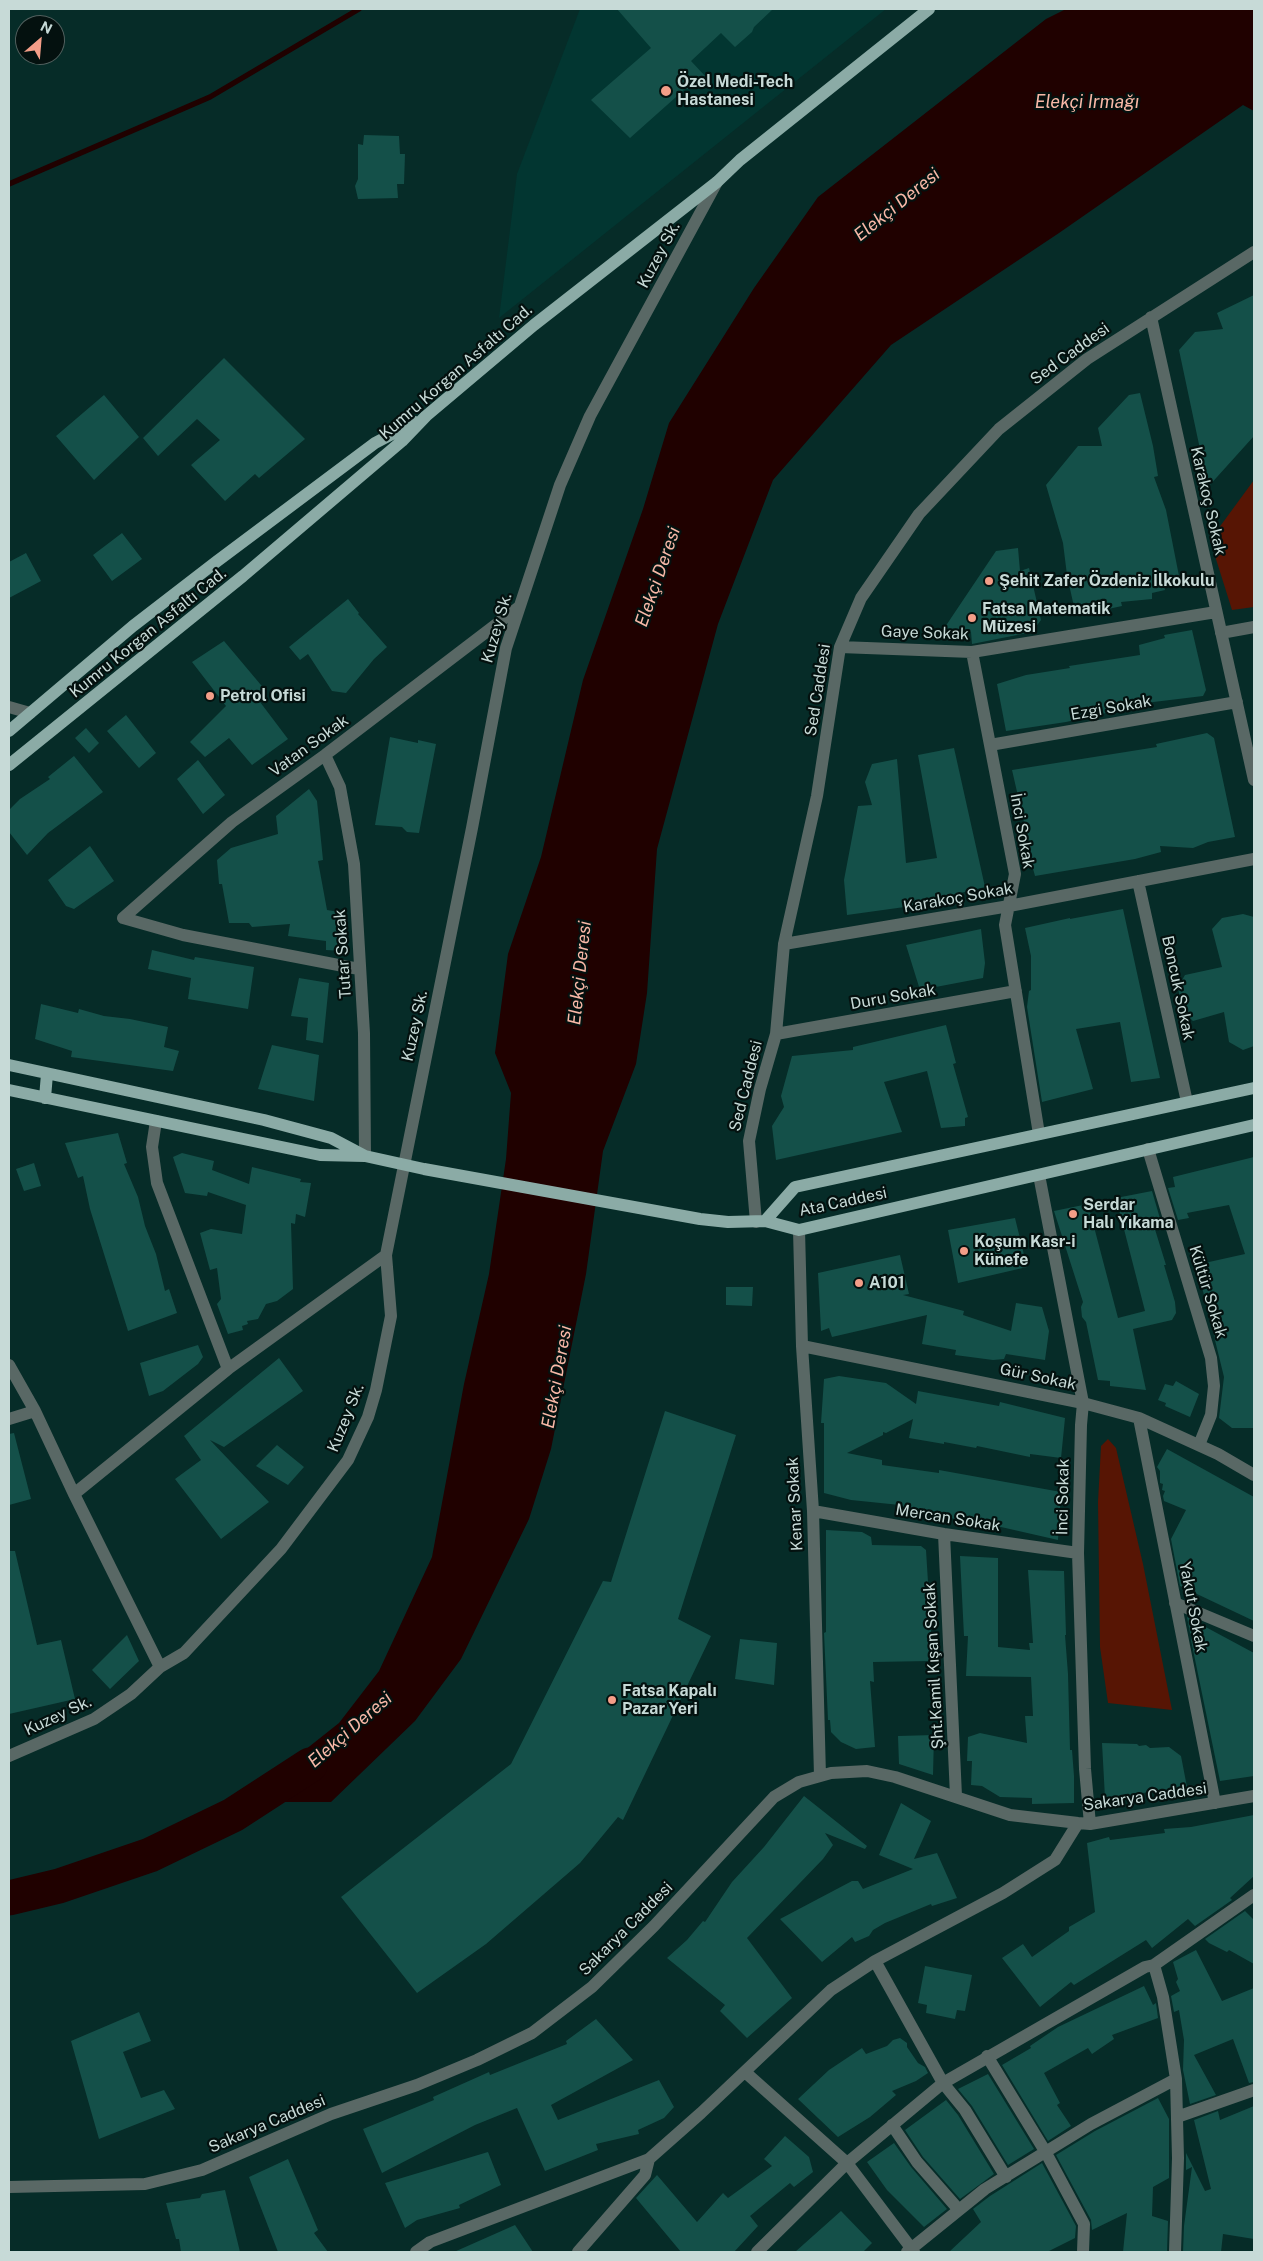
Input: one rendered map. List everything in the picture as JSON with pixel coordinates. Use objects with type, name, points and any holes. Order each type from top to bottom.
[{"type":"main road","name":"Kumru Korgan Asfaltı Cad.","points":[[9,765],[243,576],[402,440],[426,416],[534,325],[717,182],[740,160],[930,9]]},
{"type":"main road","points":[[9,731],[133,626],[223,556],[375,443],[426,416]]},
{"type":"main road","points":[[9,1065],[264,1120],[332,1138],[365,1156]]},
{"type":"main road","points":[[45,1098],[47,1074]]},
{"type":"main road","name":"Ata Caddesi","points":[[761,1222],[794,1187],[1254,1088]]},
{"type":"main road","points":[[9,1090],[320,1155],[365,1156],[424,1169],[700,1219],[761,1222]]},
{"type":"main road","points":[[156,1120],[157,1098]]},
{"type":"main road","points":[[261,1142],[264,1120]]},
{"type":"main road","name":"Ata Caddesi","points":[[761,1222],[799,1230],[1254,1125]]},
{"type":"street","name":"Kuzey Sk.","points":[[9,1756],[94,1719],[131,1694],[160,1667],[184,1653],[281,1549],[348,1460],[368,1417],[376,1390],[391,1316],[386,1255],[472,828],[506,648],[560,485],[590,416],[717,182]]},
{"type":"street","name":"Sed Caddesi","points":[[761,1222],[749,1141],[760,1089],[776,1034],[784,944],[817,796],[840,647],[860,598],[919,514],[992,436],[1087,359],[1254,252]]},
{"type":"street","name":"Karakoç Sokak","points":[[1151,317],[1254,780]]},
{"type":"street","name":"Vatan Sokak","points":[[359,969],[183,935],[123,918],[232,822],[325,755],[520,607]]},
{"type":"street","name":"Gaye Sokak","points":[[840,647],[972,652],[1216,612]]},
{"type":"street","points":[[1221,633],[1254,627]]},
{"type":"street","name":"İnci Sokak","points":[[972,652],[1015,874],[1005,925],[1039,1134]]},
{"type":"street","name":"Ezgi Sokak","points":[[990,745],[1236,702]]},
{"type":"street","points":[[9,707],[30,713]]},
{"type":"street","name":"Tutar Sokak","points":[[325,755],[340,787],[354,864],[364,1033],[365,1156]]},
{"type":"street","name":"Karakoç Sokak","points":[[784,944],[1009,906],[1254,859]]},
{"type":"street","name":"Boncuk Sokak","points":[[1138,881],[1187,1102]]},
{"type":"street","name":"Duru Sokak","points":[[776,1034],[1016,991]]},
{"type":"street","points":[[156,1120],[152,1146],[157,1183],[228,1369]]},
{"type":"street","name":"Kültür Sokak","points":[[1148,1150],[1211,1358],[1214,1386],[1211,1414],[1199,1445]]},
{"type":"street","name":"İnci Sokak","points":[[1039,1175],[1083,1403],[1078,1553],[1085,1759],[1084,1823]]},
{"type":"street","name":"Kenar Sokak","points":[[799,1230],[802,1346],[813,1512],[820,1776]]},
{"type":"street","points":[[74,1494],[228,1369],[386,1255]]},
{"type":"street","name":"Gür Sokak","points":[[802,1346],[1083,1403],[1139,1418],[1199,1445],[1254,1475]]},
{"type":"street","points":[[9,1365],[35,1411],[160,1667]]},
{"type":"street","points":[[9,1419],[35,1411]]},
{"type":"street","name":"Yakut Sokak","points":[[1139,1418],[1215,1803]]},
{"type":"street","name":"Mercan Sokak","points":[[813,1512],[944,1534],[1078,1553]]},
{"type":"street","name":"Şht.Kamil Kışan Sokak","points":[[944,1534],[956,1796]]},
{"type":"street","points":[[1175,1603],[1254,1636]]},
{"type":"street","name":"Sakarya Caddesi","points":[[9,2187],[145,2184],[202,2170],[331,2114],[417,2085],[477,2060],[524,2037],[592,1986],[654,1926],[774,1797],[799,1782],[831,1773],[867,1771],[895,1777],[1010,1815],[1084,1823],[1254,1796]]},
{"type":"street","points":[[416,2252],[430,2242],[649,2159],[745,2072],[831,1990],[875,1961],[1003,1893],[1055,1860],[1084,1823]]},
{"type":"street","points":[[757,2252],[847,2163],[943,2083],[987,2056],[1145,1968],[1154,1965],[1253,1899]]},
{"type":"street","points":[[875,1961],[943,2083],[965,2110],[1006,2177]]},
{"type":"street","points":[[1154,1965],[1164,2006],[1176,2078],[1178,2158],[1175,2252]]},
{"type":"street","points":[[987,2056],[1045,2151],[1084,2224],[1083,2252]]},
{"type":"street","points":[[745,2072],[847,2163],[911,2250],[985,2189],[1091,2124],[1176,2078]]},
{"type":"street","points":[[1177,2116],[1254,2090]]},
{"type":"street","points":[[892,2125],[917,2162],[959,2210]]},
{"type":"street","points":[[578,2252],[645,2175],[649,2159]]},
{"type":"shaded area","name":"Özel Medi-Tech Hastanesi","points":[[580,9],[886,9],[499,318],[517,174]]},
{"type":"shaded area","points":[[1254,480],[1254,607],[1232,610],[1210,540]]},
{"type":"shaded area","points":[[1108,1439],[1116,1448],[1143,1564],[1172,1710],[1108,1703],[1100,1647],[1098,1502],[1101,1446]]},
{"type":"water","name":"Elekçi Irmağı","points":[[1066,9],[1254,9],[1254,111],[1243,105],[1059,233],[891,345],[773,480],[718,624],[657,849],[647,993],[636,1064],[603,1151],[586,1274],[551,1449],[529,1519],[461,1659],[415,1721],[331,1802],[267,1802],[281,1769],[339,1723],[379,1671],[432,1557],[464,1384],[489,1274],[506,1159],[511,1093],[495,1053],[508,954],[541,857],[583,680],[643,509],[669,423],[754,288],[818,197],[1046,19]]},
{"type":"building","points":[[617,9],[773,9],[735,47],[721,33],[691,61],[705,76],[688,89],[685,89],[630,138],[591,100],[651,48]]},
{"type":"building","points":[[364,135],[399,136],[400,154],[405,154],[404,184],[397,184],[398,198],[358,199],[355,186],[358,179],[358,144],[363,145]]},
{"type":"building","points":[[1254,295],[1254,436],[1208,487],[1179,350],[1195,332],[1223,329],[1217,313]]},
{"type":"building","points":[[224,358],[305,439],[259,478],[255,474],[225,501],[191,465],[220,440],[197,419],[158,456],[143,438]]},
{"type":"building","points":[[1140,393],[1158,476],[1154,477],[1166,510],[1179,576],[1164,583],[1165,590],[1152,593],[1152,599],[1121,602],[1122,606],[1076,616],[1067,575],[1063,543],[1046,485],[1078,446],[1102,446],[1098,428],[1129,395]]},
{"type":"building","points":[[104,395],[139,437],[94,480],[56,436]]},
{"type":"building","points":[[122,533],[142,559],[112,581],[93,555]]},
{"type":"building","points":[[1018,548],[1020,571],[1029,568],[1041,620],[1032,632],[972,644],[971,632],[954,635],[943,630],[996,551]]},
{"type":"building","points":[[26,553],[41,581],[9,598],[9,562]]},
{"type":"building","points":[[348,599],[358,614],[387,647],[374,659],[346,693],[332,691],[308,654],[300,660],[289,647]]},
{"type":"building","points":[[1192,630],[1206,690],[1203,696],[1137,704],[1137,706],[1066,722],[1006,731],[997,684],[1026,675],[1070,668],[1069,666],[1140,655],[1139,645],[1165,638],[1164,635]]},
{"type":"building","points":[[224,641],[266,691],[257,698],[288,739],[252,765],[229,738],[205,757],[190,742],[226,706],[192,662]]},
{"type":"building","points":[[126,715],[156,753],[139,768],[107,731]]},
{"type":"building","points":[[86,728],[99,743],[89,753],[75,738]]},
{"type":"building","points":[[1207,733],[1214,738],[1235,837],[1208,842],[1193,848],[1160,846],[1161,852],[1135,859],[1035,876],[1023,832],[1026,831],[1012,770],[1157,747],[1156,744]]},
{"type":"building","points":[[390,737],[418,743],[418,740],[436,744],[419,833],[407,832],[402,827],[375,825]]},
{"type":"building","points":[[954,748],[985,887],[919,903],[919,905],[847,915],[844,880],[858,806],[872,805],[865,782],[872,764],[897,759],[906,863],[937,858],[918,755]]},
{"type":"building","points":[[74,756],[103,792],[48,833],[27,855],[9,832],[9,810],[20,799],[50,779],[48,777]]},
{"type":"building","points":[[198,760],[225,795],[203,814],[177,779]]},
{"type":"building","points":[[309,789],[317,801],[323,860],[318,861],[327,910],[339,912],[343,951],[326,950],[326,941],[288,936],[290,924],[252,927],[249,923],[229,923],[222,884],[219,884],[217,860],[231,848],[278,834],[276,816]]},
{"type":"building","points":[[90,846],[114,881],[74,909],[66,906],[48,880]]},
{"type":"building","points":[[1123,909],[1160,1078],[1131,1082],[1120,1022],[1076,1029],[1093,1089],[1042,1102],[1027,1007],[1029,991],[1031,990],[1031,956],[1025,928]]},
{"type":"building","points":[[1243,914],[1254,917],[1254,1046],[1243,1050],[1229,1042],[1224,1012],[1193,1021],[1182,1011],[1178,987],[1185,975],[1222,967],[1212,929],[1222,918]]},
{"type":"building","points":[[981,929],[985,963],[983,978],[920,990],[906,945]]},
{"type":"building","points":[[152,950],[194,960],[195,957],[254,967],[248,1009],[188,999],[191,978],[148,969]]},
{"type":"building","points":[[299,978],[329,983],[323,1043],[306,1040],[308,1018],[291,1016]]},
{"type":"building","points":[[41,1004],[78,1013],[79,1009],[104,1016],[168,1027],[164,1047],[179,1051],[173,1071],[71,1057],[72,1051],[35,1039]]},
{"type":"building","points":[[946,1025],[956,1063],[953,1064],[968,1117],[965,1118],[965,1126],[941,1128],[927,1071],[884,1082],[902,1132],[776,1160],[772,1126],[784,1107],[781,1096],[792,1056],[853,1050],[853,1047]]},
{"type":"building","points":[[272,1045],[319,1055],[314,1101],[258,1089]]},
{"type":"building","points":[[118,1133],[127,1163],[124,1164],[138,1197],[145,1226],[156,1254],[165,1291],[169,1289],[177,1313],[128,1331],[90,1209],[83,1176],[78,1178],[65,1143]]},
{"type":"building","points":[[182,1153],[214,1161],[212,1170],[249,1184],[252,1167],[301,1179],[300,1182],[311,1183],[305,1217],[296,1214],[295,1224],[291,1223],[293,1289],[277,1301],[266,1304],[258,1319],[247,1321],[248,1324],[242,1326],[243,1330],[228,1334],[217,1304],[221,1299],[217,1268],[210,1270],[200,1233],[211,1229],[242,1234],[246,1205],[208,1192],[207,1196],[185,1193],[173,1157]]},
{"type":"building","points":[[1254,1157],[1254,1428],[1232,1428],[1219,1418],[1224,1377],[1201,1283],[1203,1281],[1200,1264],[1245,1254],[1229,1205],[1187,1213],[1189,1218],[1178,1220],[1168,1188],[1175,1187],[1173,1177]]},
{"type":"building","points":[[34,1163],[41,1186],[24,1191],[16,1169]]},
{"type":"building","points":[[1152,1191],[1161,1222],[1153,1223],[1166,1265],[1164,1265],[1175,1302],[1176,1313],[1172,1320],[1133,1329],[1146,1390],[1110,1386],[1110,1381],[1098,1380],[1086,1322],[1082,1317],[1081,1307],[1083,1302],[1054,1211],[1088,1204],[1118,1318],[1145,1311],[1116,1198]]},
{"type":"building","points":[[1015,1218],[1027,1267],[958,1283],[948,1230]]},
{"type":"building","points":[[900,1255],[909,1294],[903,1295],[964,1311],[963,1315],[1011,1331],[1016,1303],[1042,1307],[1049,1331],[1045,1360],[1006,1354],[1004,1359],[993,1360],[955,1355],[956,1350],[922,1344],[927,1315],[832,1337],[829,1328],[821,1331],[818,1273]]},
{"type":"building","points":[[726,1287],[753,1287],[752,1306],[726,1305]]},
{"type":"building","points":[[198,1345],[203,1357],[198,1364],[163,1391],[149,1396],[140,1363]]},
{"type":"building","points":[[279,1358],[303,1391],[224,1447],[210,1440],[269,1502],[221,1539],[175,1479],[201,1460],[184,1436]]},
{"type":"building","points":[[839,1376],[886,1383],[916,1404],[918,1391],[999,1406],[1000,1402],[1065,1418],[1061,1458],[1030,1454],[1030,1457],[977,1446],[976,1448],[909,1438],[913,1419],[886,1433],[883,1432],[883,1435],[847,1453],[882,1460],[882,1465],[939,1473],[939,1470],[1061,1492],[1058,1540],[966,1519],[966,1521],[899,1508],[900,1505],[851,1500],[824,1493],[824,1423],[821,1423],[824,1379]]},
{"type":"building","points":[[1176,1381],[1199,1394],[1190,1417],[1165,1406],[1166,1403],[1158,1400],[1165,1384],[1173,1386]]},
{"type":"building","name":"Fatsa Kapalı Pazar Yeri","points":[[665,1411],[736,1435],[678,1619],[711,1636],[623,1820],[618,1817],[580,1863],[486,1944],[417,1993],[341,1897],[511,1764],[603,1581],[611,1582]]},
{"type":"building","points":[[14,1433],[31,1499],[9,1505],[9,1434]]},
{"type":"building","points":[[277,1445],[304,1467],[288,1485],[256,1466]]},
{"type":"building","points":[[1167,1449],[1254,1497],[1254,1621],[1180,1586],[1171,1539],[1186,1510],[1164,1501],[1165,1491],[1162,1490],[1163,1484],[1160,1483],[1160,1471],[1157,1467]]},
{"type":"building","points":[[826,1530],[862,1532],[871,1537],[872,1545],[921,1546],[926,1550],[932,1646],[930,1661],[873,1662],[874,1682],[870,1681],[875,1747],[856,1749],[841,1742],[831,1732],[830,1720],[828,1720],[824,1633],[826,1632]]},
{"type":"building","points":[[9,1551],[15,1551],[37,1645],[61,1640],[75,1699],[9,1714]]},
{"type":"building","points":[[960,1556],[998,1558],[998,1647],[1030,1650],[1029,1643],[1033,1643],[1028,1570],[1064,1571],[1065,1635],[1074,1803],[1032,1804],[1032,1798],[1000,1797],[982,1786],[971,1785],[972,1761],[967,1761],[968,1737],[980,1733],[1027,1743],[1025,1716],[1033,1716],[1031,1677],[966,1676],[968,1636],[964,1636]]},
{"type":"building","points":[[1187,1617],[1254,1653],[1254,1776],[1220,1781],[1191,1640],[1193,1636],[1190,1633]]},
{"type":"building","points":[[127,1635],[139,1661],[110,1689],[92,1670]]},
{"type":"building","points":[[740,1639],[777,1643],[774,1685],[735,1679]]},
{"type":"building","points":[[934,1735],[933,1775],[899,1764],[898,1736]]},
{"type":"building","points":[[1102,1743],[1137,1744],[1139,1746],[1146,1745],[1150,1748],[1169,1747],[1181,1756],[1187,1787],[1105,1798]]},
{"type":"building","points":[[804,1796],[867,1846],[865,1849],[825,1833],[833,1845],[823,1859],[747,1938],[792,1998],[747,2038],[720,2011],[725,2005],[667,1958],[687,1940],[703,1921],[705,1922],[732,1882],[764,1847]]},
{"type":"building","points":[[901,1803],[931,1821],[914,1859],[937,1853],[957,1898],[932,1906],[931,1904],[885,1923],[873,1930],[869,1936],[855,1942],[852,1937],[822,1962],[780,1919],[852,1881],[858,1881],[863,1889],[913,1869],[879,1855]]},
{"type":"building","points":[[1254,1815],[1254,1876],[1230,1898],[1232,1900],[1195,1926],[1188,1919],[1152,1948],[1146,1940],[1074,1985],[1071,1982],[1040,2007],[1002,1958],[1023,1944],[1032,1957],[1069,1931],[1069,1927],[1095,1912],[1087,1843],[1109,1837],[1110,1840],[1165,1833],[1164,1829],[1191,1827]]},
{"type":"building","points":[[1245,1911],[1254,1920],[1254,1964],[1229,1950],[1227,1952],[1209,1943],[1205,1939]]},
{"type":"building","points":[[1196,1950],[1222,2001],[1254,1988],[1254,2082],[1249,2083],[1233,2039],[1194,2055],[1216,2095],[1190,2104],[1183,2070],[1184,2040],[1179,2010],[1174,2012],[1171,1996],[1180,1991],[1176,1982],[1178,1979],[1173,1962]]},
{"type":"building","points":[[925,1966],[972,1975],[965,2011],[957,2010],[955,2019],[926,2013],[927,2005],[918,2003]]},
{"type":"building","points":[[1144,1986],[1153,2005],[1156,2003],[1158,2018],[1112,2035],[1114,2039],[1092,2054],[1088,2048],[1044,2073],[1060,2103],[1057,2105],[1071,2126],[1048,2141],[1002,2065],[1031,2048],[1030,2046],[1058,2027]]},
{"type":"building","points":[[139,2012],[151,2041],[123,2052],[141,2098],[164,2090],[175,2109],[99,2139],[71,2041]]},
{"type":"building","points":[[596,2019],[633,2060],[551,2105],[558,2120],[659,2080],[674,2107],[664,2118],[638,2130],[639,2134],[596,2144],[598,2150],[545,2171],[517,2108],[475,2125],[382,2173],[363,2129],[434,2100],[433,2097],[489,2072],[490,2075],[567,2044],[566,2041]]},
{"type":"building","points":[[900,2038],[907,2043],[907,2047],[918,2063],[925,2067],[928,2073],[916,2081],[892,2091],[896,2095],[870,2117],[838,2137],[798,2099],[829,2070],[862,2048],[866,2054],[887,2046],[893,2040]]},
{"type":"building","points":[[988,2074],[1034,2149],[1008,2165],[972,2106],[958,2089]]},
{"type":"building","points":[[1158,2098],[1169,2119],[1169,2178],[1153,2187],[1152,2216],[1168,2221],[1167,2252],[1123,2252],[1127,2213],[1092,2230],[1091,2220],[1056,2155],[1095,2131]]},
{"type":"building","points":[[946,2100],[958,2115],[994,2174],[960,2199],[923,2157],[905,2130]]},
{"type":"building","points":[[1254,2106],[1254,2239],[1223,2234],[1221,2252],[1183,2252],[1184,2226],[1192,2167],[1186,2170],[1186,2153],[1205,2191],[1211,2189],[1194,2120],[1218,2111],[1220,2120]]},
{"type":"building","points":[[785,2136],[809,2157],[813,2172],[794,2187],[790,2183],[750,2216],[758,2226],[734,2252],[681,2252],[636,2198],[657,2175],[697,2222],[723,2193],[728,2198],[772,2166],[764,2159]]},
{"type":"building","points":[[894,2143],[911,2167],[947,2209],[924,2227],[887,2190],[867,2162]]},
{"type":"building","points":[[488,2152],[501,2185],[459,2205],[460,2208],[417,2220],[405,2228],[385,2183]]},
{"type":"building","points":[[288,2159],[318,2230],[314,2233],[328,2252],[278,2252],[249,2177]]},
{"type":"building","points":[[1042,2163],[1076,2226],[1075,2238],[1047,2252],[949,2252],[981,2222],[973,2209]]},
{"type":"building","points":[[225,2190],[240,2252],[181,2252],[179,2239],[176,2239],[166,2203],[200,2198],[202,2194]]},
{"type":"building","points":[[841,2211],[872,2243],[863,2252],[795,2252]]},
{"type":"building","points":[[515,2225],[533,2252],[454,2252]]},
{"type":"waterway","points":[[9,184],[210,97],[359,9]]},
{"type":"waterway","name":"Elekçi Deresi","points":[[9,1898],[59,1886],[150,1855],[233,1815],[310,1765]]},
{"type":"place","name":"Özel Medi-Tech Hastanesi","points":[[666,91]]},
{"type":"place","name":"Şehit Zafer Özdeniz İlkokulu","points":[[989,581]]},
{"type":"place","name":"Fatsa Matematik Müzesi","points":[[972,618]]},
{"type":"place","name":"Petrol Ofisi","points":[[210,696]]},
{"type":"place","name":"Serdar Halı Yıkama","points":[[1073,1214]]},
{"type":"place","name":"Koşum Kasr-i Künefe","points":[[964,1251]]},
{"type":"place","name":"A101","points":[[859,1283]]},
{"type":"place","name":"Fatsa Kapalı Pazar Yeri","points":[[612,1700]]}]
